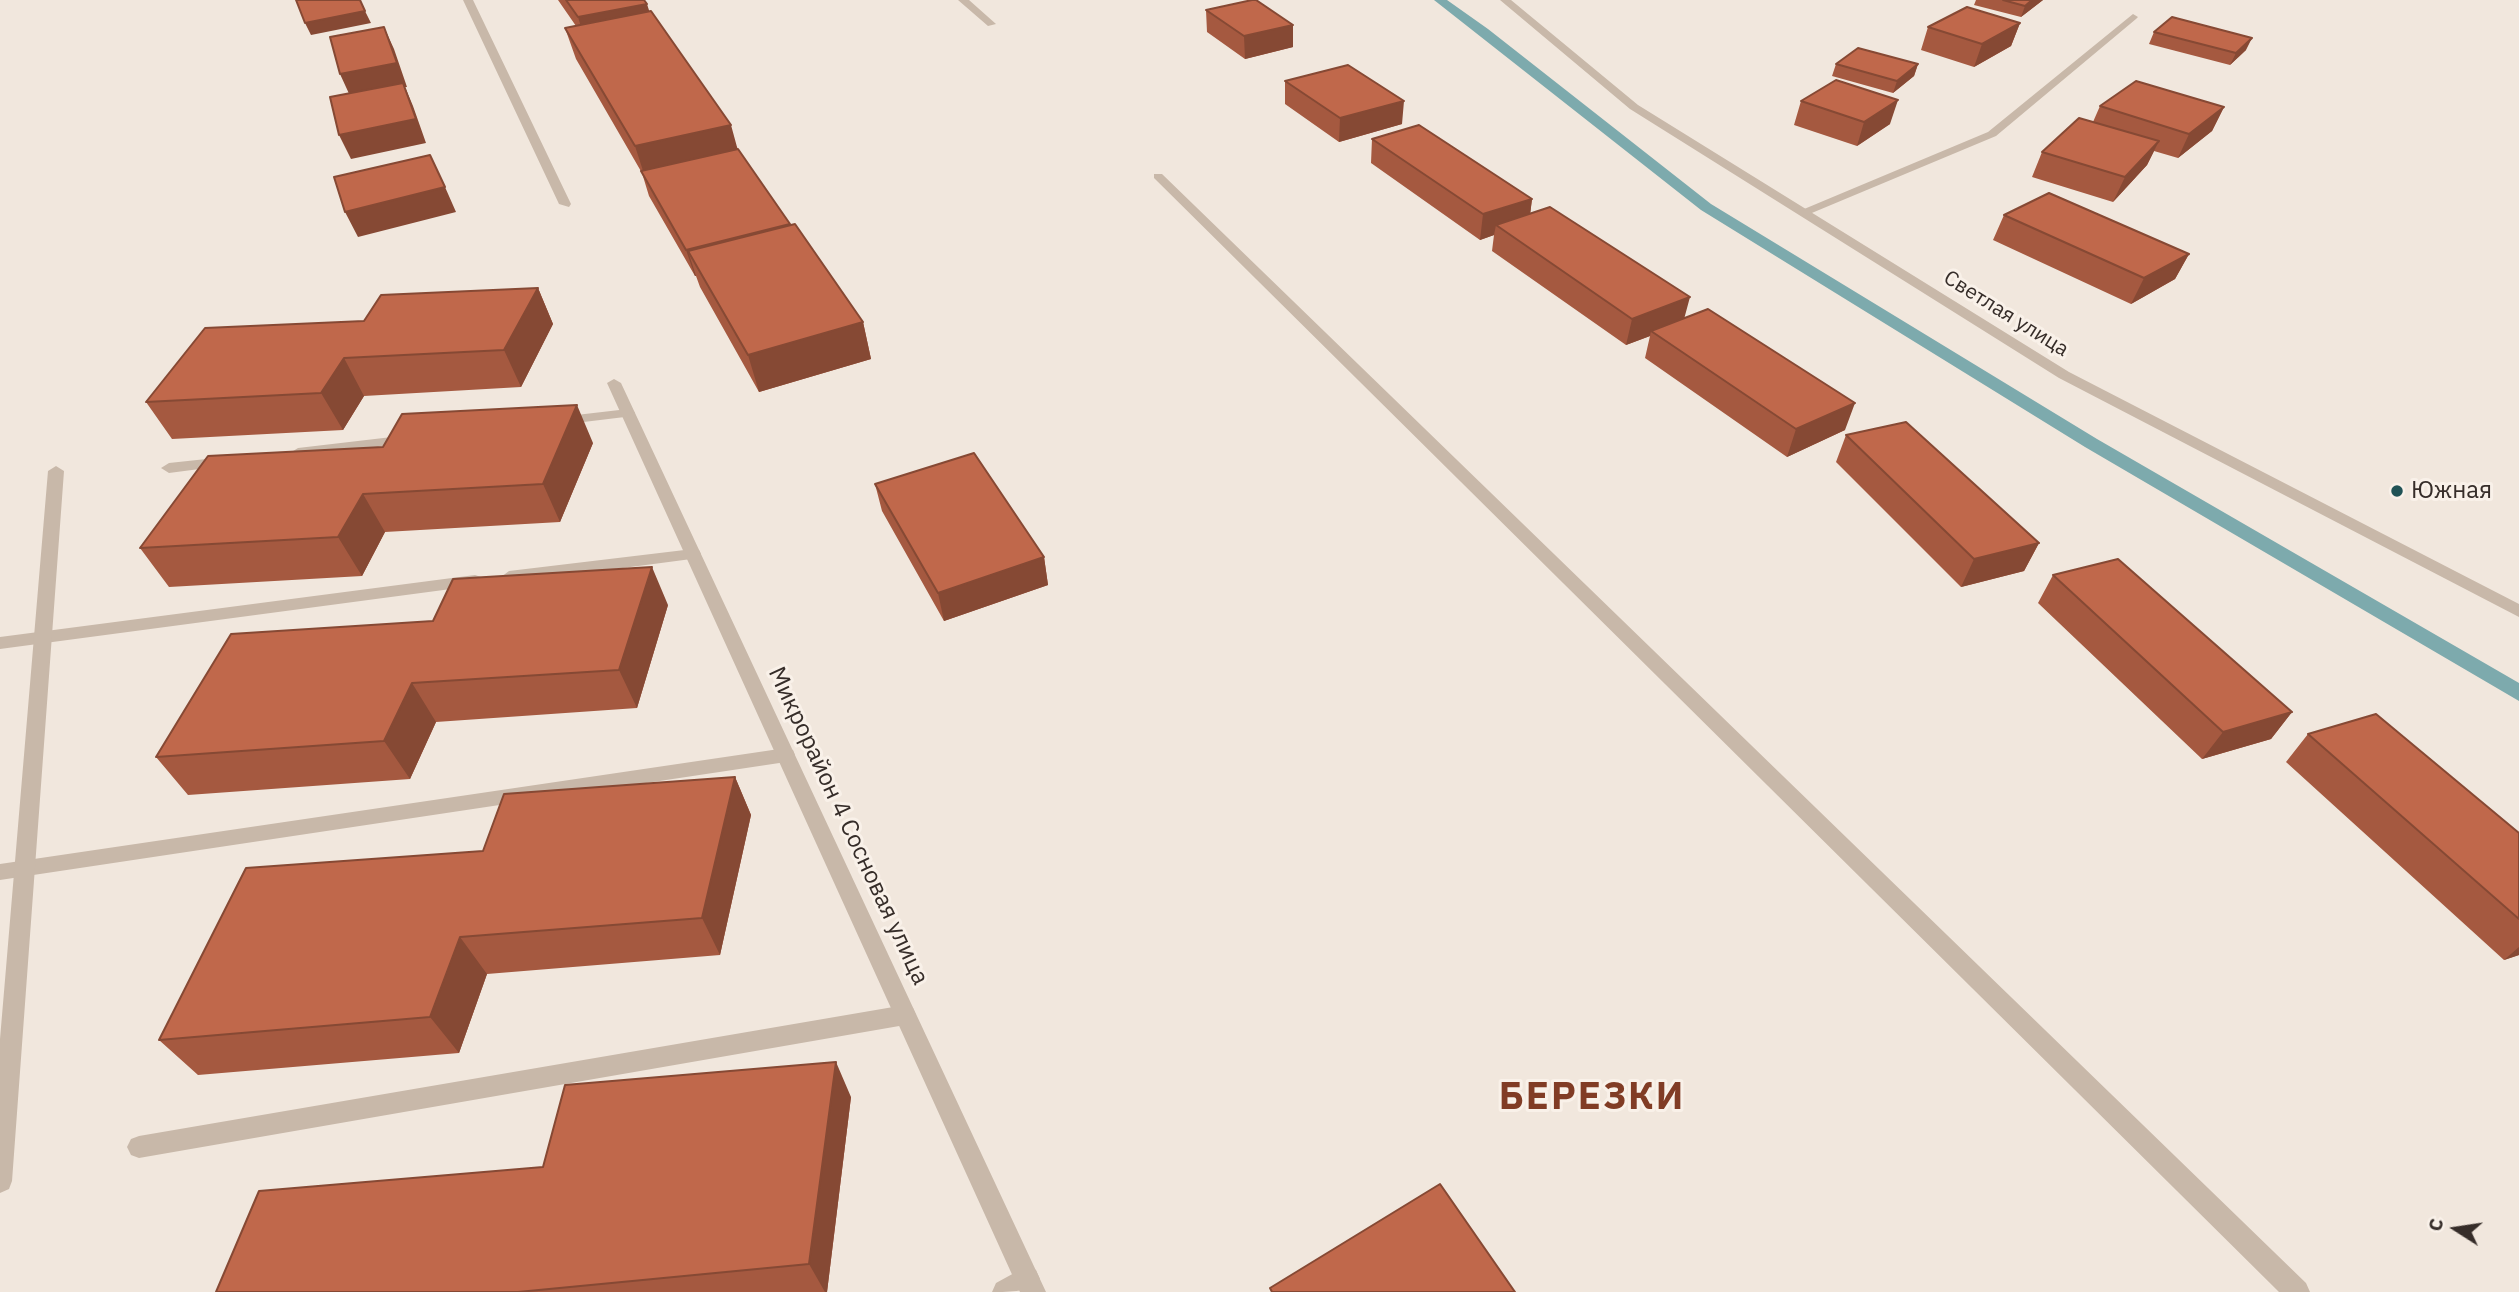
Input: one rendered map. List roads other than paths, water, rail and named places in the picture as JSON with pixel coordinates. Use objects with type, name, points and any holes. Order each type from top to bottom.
[{"type":"street","points":[[468,0],[565,205]]},
{"type":"street","points":[[962,0],[991,24]]},
{"type":"street","name":"Светлая улица","points":[[1505,0],[1634,107],[2064,375],[2519,611]]},
{"type":"street","points":[[1803,212],[1992,134],[2133,17]]},
{"type":"street","points":[[1158,176],[2297,1292]]},
{"type":"street","name":"Микрорайон 4 Сосновая улица","points":[[614,383],[905,1015],[1022,1288]]},
{"type":"street","points":[[547,423],[628,413]]},
{"type":"street","points":[[277,455],[426,438]]},
{"type":"street","points":[[169,468],[236,460]]},
{"type":"street","points":[[0,1181],[56,471]]},
{"type":"street","points":[[0,643],[693,554]]},
{"type":"street","points":[[0,872],[786,755]]},
{"type":"street","points":[[139,1147],[905,1015]]},
{"type":"waterway","points":[[1440,0],[1484,31],[1706,207],[2091,443],[2519,693]]},
{"type":"place","name":"Южная","points":[[2397,491]]},
{"type":"district","name":"БЕРЕЗКИ","points":[[1592,1098]]}]
